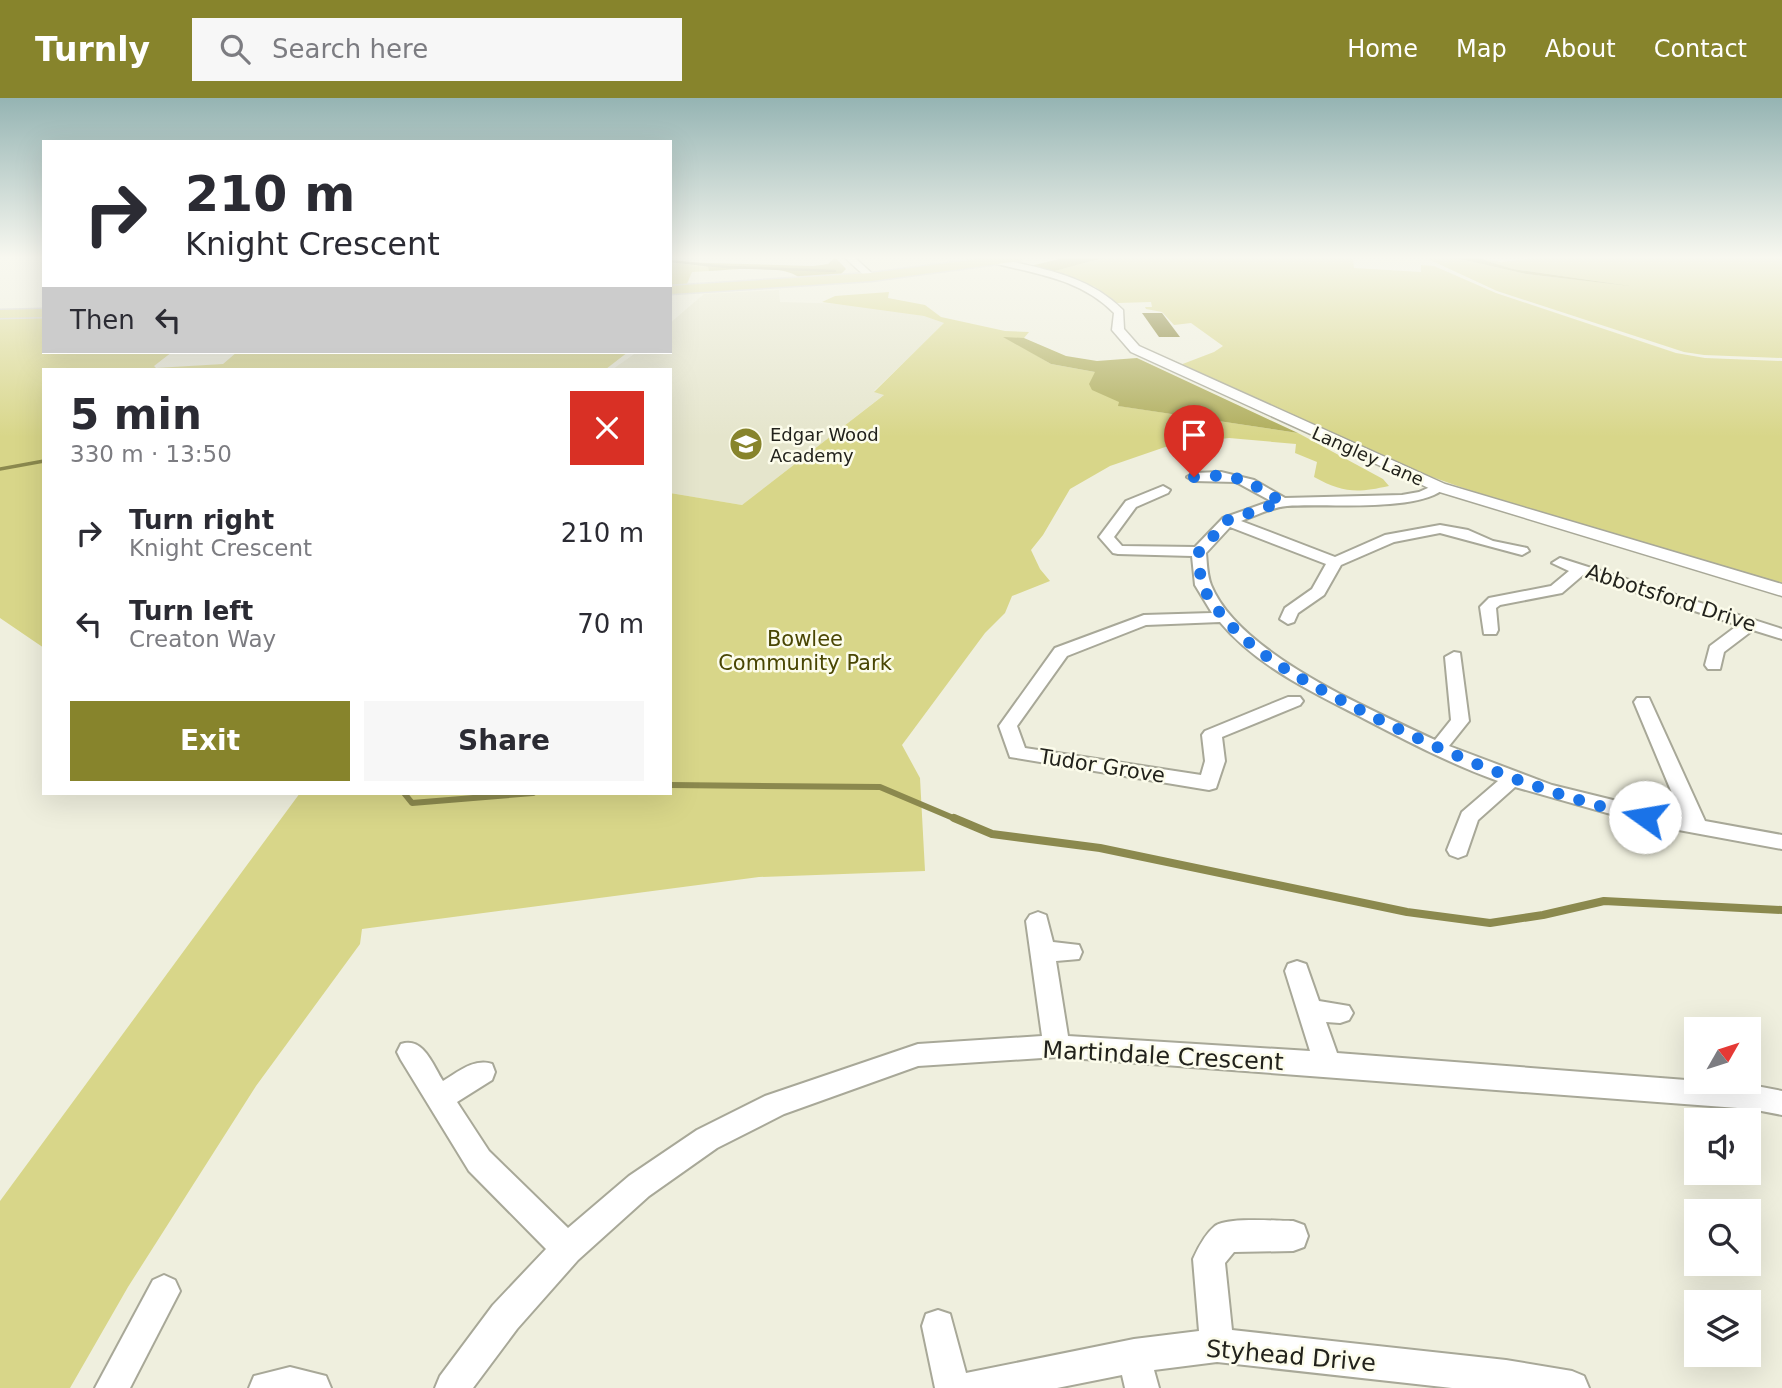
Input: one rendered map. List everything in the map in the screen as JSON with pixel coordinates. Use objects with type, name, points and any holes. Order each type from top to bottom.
[{"type":"street","name":"Langley Lane","points":[[1119,317],[1118,330],[1135,349],[1438,487],[1782,590]]},
{"type":"street","points":[[1194,477],[1224,474],[1247,480],[1282,502]]},
{"type":"street","points":[[1438,487],[1423,496],[1402,499],[1282,502],[1228,520],[1199,552],[1203,586],[1223,617],[1264,656],[1331,695],[1437,749],[1512,779],[1618,811],[1782,842]]},
{"type":"street","points":[[1163,489],[1131,504],[1106,537],[1118,550],[1199,552]]},
{"type":"street","points":[[1228,520],[1335,562]]},
{"type":"street","points":[[1288,619],[1291,611],[1318,592],[1335,562],[1390,538],[1440,528],[1463,533],[1489,544],[1522,551]]},
{"type":"street","name":"Abbotsford Drive","points":[[1560,563],[1782,634]]},
{"type":"street","points":[[1490,631],[1488,607],[1495,601],[1556,590],[1581,569]]},
{"type":"street","name":"Tudor Grove","points":[[1223,617],[1144,620],[1061,652],[1009,726],[1017,753],[1209,783],[1214,761],[1212,735],[1224,727],[1294,701]]},
{"type":"street","points":[[1714,665],[1716,650],[1751,624]]},
{"type":"street","points":[[1437,749],[1461,721],[1454,657]]},
{"type":"street","points":[[1643,702],[1698,828]]},
{"type":"street","points":[[1458,850],[1469,817],[1512,779]]},
{"type":"street","points":[[1038,921],[1057,1046]]},
{"type":"street","points":[[1043,951],[1070,952]]},
{"type":"street","points":[[1297,971],[1326,1064]]},
{"type":"street","points":[[1311,1011],[1340,1013]]},
{"type":"street","name":"Martindale Crescent","points":[[452,1388],[505,1318],[567,1249],[639,1186],[707,1139],[775,1105],[918,1055],[1057,1046],[1751,1097],[1782,1103]]},
{"type":"street","points":[[410,1052],[479,1161],[567,1249]]},
{"type":"street","points":[[439,1098],[482,1072]]},
{"type":"street","points":[[1217,1345],[1209,1259],[1226,1237],[1293,1236]]},
{"type":"street","points":[[112,1388],[164,1291]]},
{"type":"street","points":[[938,1325],[952,1388]]},
{"type":"street","name":"Styhead Drive","points":[[970,1388],[1138,1372],[1217,1345],[1506,1377],[1572,1388]]},
{"type":"street","points":[[266,1388],[290,1384],[314,1388]]},
{"type":"shaded area","name":"Edgar Wood Academy","points":[[677,317],[928,317],[945,323],[874,391],[885,394],[742,505],[672,493],[672,368],[614,368],[634,354],[672,354],[672,321]]},
{"type":"shaded area","points":[[1003,337],[1024,338],[1066,356],[1097,361],[1137,358],[1298,433],[1118,406],[1119,402],[1092,390],[1089,384],[1095,372],[1051,364]]},
{"type":"green space","points":[[42,317],[42,354],[169,354],[154,366],[156,368],[42,368],[42,647],[0,618],[0,319]]},
{"type":"green space","name":"Bowlee Community Park","points":[[927,317],[942,317],[1005,331],[1029,332],[1024,338],[1007,338],[1051,364],[1095,372],[1120,402],[1119,406],[1298,433],[1383,479],[1389,486],[1368,490],[1342,489],[1314,477],[1317,462],[1295,453],[1296,444],[1229,438],[1171,445],[1110,466],[1070,489],[1031,550],[1040,569],[1050,581],[1012,596],[1005,613],[985,633],[902,745],[920,778],[925,871],[759,877],[362,929],[360,944],[256,1086],[128,1287],[70,1388],[0,1388],[0,1201],[299,795],[672,795],[672,493],[742,505],[884,395],[874,392],[944,323]]},
{"type":"green space","points":[[1167,317],[1569,317],[1676,353],[1705,358],[1782,361],[1782,584],[1475,492],[1336,438],[1180,365],[1223,346],[1191,323],[1174,325]]},
{"type":"green space","points":[[1577,317],[1782,317],[1782,358],[1684,352]]},
{"type":"green space","points":[[235,354],[625,354],[607,368],[156,368],[223,364]]},
{"type":"building","points":[[1145,317],[1165,317],[1180,337],[1159,337]]},
{"type":"waterway","points":[[0,469],[42,461]]},
{"type":"waterway","points":[[672,785],[880,787],[958,820]]},
{"type":"waterway","points":[[406,795],[412,803],[509,795]]},
{"type":"waterway","points":[[954,818],[992,834],[1100,848],[1407,912],[1490,923],[1543,915],[1604,901],[1782,910]]},
{"type":"place","name":"Edgar Wood Academy","points":[[746,444]]},
{"type":"route","points":[[1194,477],[1224,474],[1247,480],[1282,502],[1228,520],[1199,552],[1203,586],[1223,617],[1264,656],[1331,695],[1437,749],[1512,779],[1645,817]]}]
